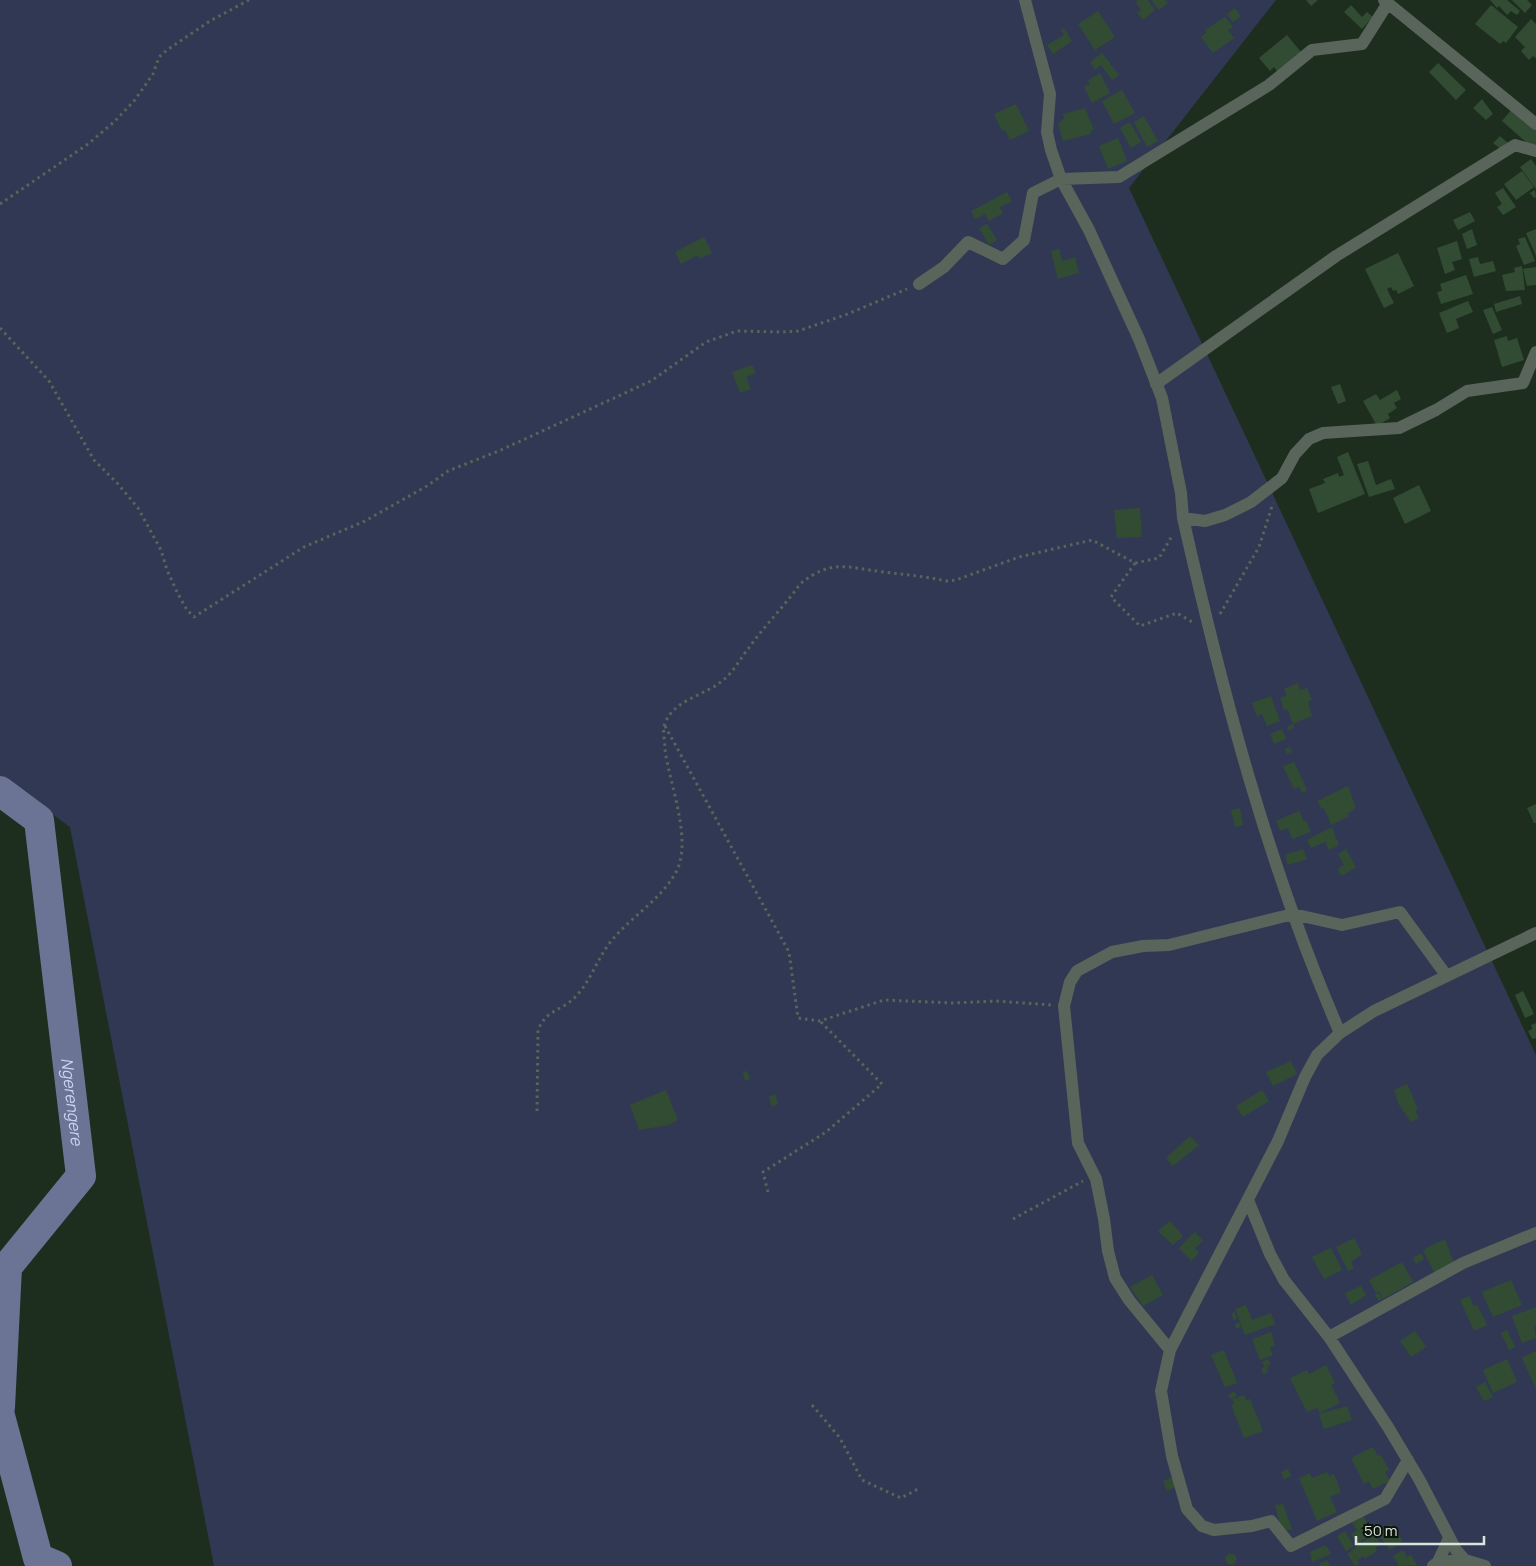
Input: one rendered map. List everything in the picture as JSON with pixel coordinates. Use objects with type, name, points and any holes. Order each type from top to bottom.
[{"type":"street","points":[[1025,0],[1050,94],[1048,141],[1061,179],[1089,230],[1140,339],[1156,384],[1172,442],[1181,493],[1183,518],[1244,768],[1278,874],[1340,1033]]},
{"type":"street","points":[[919,284],[944,268],[968,242],[1003,259],[1024,240],[1033,193],[1061,179],[1119,176],[1269,85],[1312,50],[1362,44],[1386,2],[1536,124]]},
{"type":"street","points":[[1156,384],[1336,256],[1515,145],[1536,151]]},
{"type":"street","points":[[1183,518],[1205,521],[1225,515],[1251,502],[1282,478],[1295,454],[1309,439],[1323,433],[1398,428],[1436,410],[1467,391],[1522,383],[1536,352]]},
{"type":"street","points":[[1170,1350],[1129,1300],[1115,1278],[1108,1251],[1096,1179],[1078,1143],[1064,1006],[1070,982],[1077,971],[1112,952],[1143,946],[1169,945],[1293,914],[1342,925],[1400,912],[1446,975]]},
{"type":"street","points":[[1408,1460],[1385,1499],[1291,1546],[1271,1521],[1224,1530],[1202,1526],[1188,1509],[1172,1456],[1162,1391],[1170,1350],[1248,1200],[1317,1055],[1340,1033],[1381,1008],[1536,933]]},
{"type":"street","points":[[1248,1200],[1284,1280],[1329,1337],[1408,1460],[1449,1538],[1465,1560]]},
{"type":"street","points":[[1329,1337],[1463,1263],[1536,1233]]},
{"type":"street","points":[[1436,1564],[1449,1538]]},
{"type":"street","points":[[1436,1564],[1465,1560],[1485,1566]]},
{"type":"path","points":[[0,204],[88,144],[114,122],[134,101],[154,74],[159,57],[167,50],[210,20],[249,0]]},
{"type":"path","points":[[0,328],[49,381],[94,460],[138,508],[161,550],[167,570],[178,594],[187,610],[194,617],[304,546],[365,521],[428,486],[448,471],[501,450],[651,381],[706,342],[737,331],[783,332],[798,330],[845,315],[919,284]]},
{"type":"path","points":[[537,1111],[538,1030],[542,1020],[549,1012],[564,1007],[577,995],[602,953],[620,930],[665,888],[676,873],[683,841],[668,771],[664,724],[669,715],[680,704],[723,681],[800,584],[811,575],[824,570],[850,565],[946,581],[969,576],[1019,557],[1092,540],[1135,563],[1159,558],[1183,518]]},
{"type":"path","points":[[664,724],[789,952],[798,1018],[820,1021],[884,1000],[953,1003],[996,1002],[1064,1006]]},
{"type":"path","points":[[768,1192],[763,1172],[826,1132],[882,1084],[820,1021]]},
{"type":"path","points":[[1013,1219],[1081,1181],[1096,1179]]},
{"type":"path","points":[[812,1405],[840,1438],[862,1480],[901,1498],[920,1488]]},
{"type":"shaded area","points":[[0,0],[1276,0],[1129,188],[1536,1055],[1536,1566],[214,1566],[70,827],[0,776]]},
{"type":"building","points":[[1137,0],[1148,0],[1155,10],[1143,20],[1137,13],[1141,10],[1136,3]]},
{"type":"building","points":[[1151,0],[1165,0],[1168,3],[1159,10]]},
{"type":"building","points":[[1306,0],[1318,0],[1311,6]]},
{"type":"building","points":[[1490,0],[1507,0],[1520,11],[1517,15],[1511,11],[1507,15]]},
{"type":"building","points":[[1512,0],[1527,0],[1532,5],[1525,13]]},
{"type":"building","points":[[1351,5],[1362,17],[1367,12],[1373,17],[1362,29],[1344,12]]},
{"type":"building","points":[[1491,5],[1518,27],[1506,43],[1503,41],[1500,44],[1475,24]]},
{"type":"building","points":[[1235,8],[1241,16],[1233,22],[1227,14]]},
{"type":"building","points":[[1098,11],[1115,37],[1095,50],[1078,24]]},
{"type":"building","points":[[1225,17],[1233,27],[1228,30],[1234,38],[1213,53],[1201,37],[1207,32],[1205,30]]},
{"type":"building","points":[[1531,19],[1536,24],[1536,58],[1533,56],[1529,60],[1521,51],[1525,47],[1515,37]]},
{"type":"building","points":[[1064,28],[1072,41],[1053,54],[1047,45],[1064,35],[1061,30]]},
{"type":"building","points":[[1287,35],[1301,52],[1277,71],[1274,67],[1270,71],[1259,58]]},
{"type":"building","points":[[1102,53],[1119,75],[1112,80],[1101,65],[1095,70],[1090,62]]},
{"type":"building","points":[[1438,63],[1466,90],[1456,100],[1429,72]]},
{"type":"building","points":[[1100,73],[1110,93],[1092,103],[1084,87],[1090,84],[1088,80]]},
{"type":"building","points":[[1122,90],[1135,113],[1114,124],[1102,101]]},
{"type":"building","points":[[1482,99],[1493,114],[1486,120],[1473,108]]},
{"type":"building","points":[[1016,104],[1029,131],[1010,140],[1005,130],[1002,131],[994,114]]},
{"type":"building","points":[[1085,108],[1094,130],[1090,131],[1091,134],[1063,141],[1058,124],[1064,118],[1063,114]]},
{"type":"building","points":[[1512,109],[1536,130],[1536,144],[1533,148],[1502,121]]},
{"type":"building","points":[[1144,116],[1158,141],[1147,147],[1134,122]]},
{"type":"building","points":[[1130,122],[1141,142],[1131,148],[1120,128]]},
{"type":"building","points":[[1500,136],[1508,143],[1502,150],[1493,143]]},
{"type":"building","points":[[1118,138],[1127,161],[1108,169],[1099,146]]},
{"type":"building","points":[[1531,159],[1536,166],[1536,189],[1520,167]]},
{"type":"building","points":[[1522,171],[1534,187],[1516,200],[1504,184]]},
{"type":"building","points":[[1503,188],[1516,207],[1503,215],[1497,207],[1502,204],[1495,193]]},
{"type":"building","points":[[1535,190],[1536,197],[1534,198],[1530,193]]},
{"type":"building","points":[[1007,192],[1012,201],[1000,207],[1003,213],[989,221],[985,214],[975,219],[971,211]]},
{"type":"building","points":[[1470,212],[1475,221],[1458,230],[1453,220]]},
{"type":"building","points":[[987,224],[997,240],[989,245],[979,228]]},
{"type":"building","points":[[1472,229],[1477,245],[1467,249],[1462,234]]},
{"type":"building","points":[[1536,229],[1536,256],[1526,233]]},
{"type":"building","points":[[704,237],[712,253],[700,259],[698,255],[681,264],[675,252]]},
{"type":"building","points":[[1525,237],[1535,261],[1524,265],[1516,246],[1520,244],[1518,239]]},
{"type":"building","points":[[1457,241],[1462,259],[1452,262],[1455,270],[1445,274],[1437,248]]},
{"type":"building","points":[[1059,249],[1062,261],[1075,257],[1079,273],[1058,279],[1051,251]]},
{"type":"building","points":[[1398,253],[1414,286],[1398,294],[1391,287],[1387,289],[1394,303],[1384,308],[1365,269]]},
{"type":"building","points":[[1478,257],[1480,264],[1493,261],[1496,271],[1474,277],[1469,259]]},
{"type":"building","points":[[1522,266],[1525,290],[1506,291],[1502,275],[1515,272],[1514,268]]},
{"type":"building","points":[[1536,267],[1536,285],[1527,286],[1523,269]]},
{"type":"building","points":[[1466,275],[1473,294],[1441,304],[1437,292],[1442,291],[1440,284]]},
{"type":"building","points":[[1520,296],[1522,304],[1496,312],[1494,304]]},
{"type":"building","points":[[1468,301],[1473,312],[1456,319],[1459,328],[1447,333],[1439,313]]},
{"type":"building","points":[[1492,307],[1502,330],[1493,334],[1483,310]]},
{"type":"building","points":[[1507,336],[1508,341],[1517,338],[1524,360],[1502,367],[1494,340]]},
{"type":"building","points":[[752,365],[756,373],[746,377],[751,389],[740,393],[732,372]]},
{"type":"building","points":[[1340,384],[1346,401],[1338,404],[1331,387]]},
{"type":"building","points":[[1397,390],[1401,399],[1394,403],[1397,408],[1388,414],[1390,418],[1377,426],[1363,401],[1376,394],[1380,400]]},
{"type":"building","points":[[1348,452],[1365,494],[1318,513],[1309,489],[1325,483],[1323,479],[1338,473],[1339,477],[1344,475],[1337,457]]},
{"type":"building","points":[[1368,461],[1376,485],[1391,479],[1395,489],[1369,497],[1357,464]]},
{"type":"building","points":[[1419,485],[1431,511],[1405,524],[1393,498]]},
{"type":"building","points":[[1140,508],[1142,537],[1117,538],[1114,510]]},
{"type":"building","points":[[1298,683],[1300,690],[1307,688],[1312,700],[1308,701],[1312,716],[1293,724],[1287,709],[1284,710],[1280,698],[1287,695],[1284,689]]},
{"type":"building","points":[[1271,696],[1280,721],[1267,726],[1262,714],[1257,716],[1252,703]]},
{"type":"building","points":[[1293,724],[1294,728],[1289,731],[1287,727]]},
{"type":"building","points":[[1282,729],[1286,739],[1274,744],[1270,734]]},
{"type":"building","points":[[1290,747],[1292,752],[1287,754],[1285,749]]},
{"type":"building","points":[[1294,762],[1307,790],[1302,793],[1299,787],[1294,789],[1283,766]]},
{"type":"building","points":[[1348,786],[1356,808],[1347,814],[1349,816],[1331,825],[1324,808],[1322,809],[1317,801]]},
{"type":"building","points":[[1536,804],[1536,823],[1534,823],[1527,808]]},
{"type":"building","points":[[1240,808],[1243,825],[1235,827],[1231,810]]},
{"type":"building","points":[[1299,811],[1304,821],[1306,820],[1311,832],[1292,839],[1288,828],[1280,831],[1276,821]]},
{"type":"building","points":[[1332,827],[1339,845],[1329,850],[1325,842],[1311,848],[1307,840]]},
{"type":"building","points":[[1303,849],[1307,859],[1288,865],[1285,855]]},
{"type":"building","points":[[1346,849],[1356,867],[1342,876],[1337,869],[1344,865],[1338,854]]},
{"type":"building","points":[[1523,991],[1534,1014],[1525,1018],[1515,995]]},
{"type":"building","points":[[1536,1023],[1536,1038],[1532,1039],[1528,1031],[1532,1029],[1531,1025]]},
{"type":"building","points":[[1291,1061],[1297,1074],[1273,1086],[1266,1072]]},
{"type":"building","points":[[747,1071],[750,1079],[745,1081],[743,1072]]},
{"type":"building","points":[[1407,1084],[1418,1109],[1415,1110],[1419,1118],[1411,1122],[1399,1105],[1394,1090]]},
{"type":"building","points":[[666,1090],[678,1120],[669,1125],[639,1130],[630,1105]]},
{"type":"building","points":[[1262,1090],[1269,1101],[1243,1117],[1236,1106]]},
{"type":"building","points":[[775,1094],[778,1104],[772,1107],[769,1097]]},
{"type":"building","points":[[1190,1136],[1199,1145],[1173,1166],[1166,1158]]},
{"type":"building","points":[[1170,1221],[1183,1236],[1173,1245],[1158,1231]]},
{"type":"building","points":[[1195,1232],[1203,1241],[1195,1248],[1199,1253],[1191,1261],[1179,1248]]},
{"type":"building","points":[[1354,1238],[1362,1254],[1351,1262],[1354,1268],[1348,1271],[1336,1247]]},
{"type":"building","points":[[1445,1239],[1455,1266],[1436,1276],[1423,1250]]},
{"type":"building","points":[[1331,1248],[1342,1270],[1324,1279],[1312,1257]]},
{"type":"building","points":[[1421,1253],[1424,1259],[1416,1264],[1413,1258]]},
{"type":"building","points":[[1402,1262],[1413,1282],[1383,1299],[1379,1291],[1376,1293],[1369,1280]]},
{"type":"building","points":[[1152,1275],[1163,1295],[1143,1306],[1130,1287]]},
{"type":"building","points":[[1511,1280],[1522,1305],[1493,1317],[1482,1292]]},
{"type":"building","points":[[1361,1286],[1366,1295],[1351,1305],[1345,1293]]},
{"type":"building","points":[[1379,1293],[1382,1299],[1379,1301],[1375,1295]]},
{"type":"building","points":[[1469,1296],[1474,1306],[1477,1305],[1487,1325],[1474,1331],[1460,1300]]},
{"type":"building","points":[[1246,1305],[1252,1320],[1271,1313],[1275,1324],[1245,1335],[1235,1309]]},
{"type":"building","points":[[1536,1307],[1536,1325],[1534,1326],[1536,1338],[1522,1343],[1512,1316]]},
{"type":"building","points":[[1234,1312],[1237,1318],[1234,1320],[1231,1314]]},
{"type":"building","points":[[1239,1322],[1241,1327],[1236,1329],[1235,1324]]},
{"type":"building","points":[[1507,1330],[1515,1347],[1509,1350],[1501,1333]]},
{"type":"building","points":[[1415,1331],[1426,1347],[1411,1357],[1400,1341]]},
{"type":"building","points":[[1271,1332],[1275,1345],[1270,1348],[1273,1355],[1260,1360],[1252,1339]]},
{"type":"building","points":[[1224,1350],[1237,1383],[1225,1387],[1211,1355]]},
{"type":"building","points":[[1536,1351],[1536,1389],[1522,1358]]},
{"type":"building","points":[[1268,1359],[1271,1364],[1267,1366],[1268,1372],[1263,1374],[1261,1369],[1265,1367],[1262,1362]]},
{"type":"building","points":[[1507,1359],[1517,1382],[1493,1393],[1483,1370]]},
{"type":"building","points":[[1326,1365],[1335,1383],[1331,1385],[1340,1403],[1320,1413],[1317,1408],[1307,1412],[1290,1378],[1307,1370],[1309,1374]]},
{"type":"building","points":[[1485,1382],[1493,1397],[1484,1401],[1476,1387]]},
{"type":"building","points":[[1234,1391],[1237,1396],[1231,1399],[1228,1395]]},
{"type":"building","points":[[1244,1395],[1246,1400],[1250,1399],[1263,1431],[1244,1438],[1231,1405],[1234,1404],[1232,1399]]},
{"type":"building","points":[[1347,1406],[1352,1420],[1324,1429],[1319,1414]]},
{"type":"building","points":[[1373,1447],[1378,1456],[1381,1455],[1389,1470],[1385,1472],[1390,1481],[1373,1489],[1369,1481],[1364,1484],[1351,1458]]},
{"type":"building","points":[[1288,1469],[1291,1476],[1284,1479],[1281,1472]]},
{"type":"building","points":[[1327,1472],[1329,1476],[1334,1474],[1341,1492],[1330,1497],[1337,1512],[1317,1521],[1299,1478],[1310,1473],[1312,1478]]},
{"type":"building","points":[[1173,1477],[1177,1486],[1167,1491],[1163,1481]]},
{"type":"building","points":[[1283,1504],[1292,1529],[1282,1531],[1275,1505]]},
{"type":"building","points":[[1363,1516],[1373,1533],[1357,1544],[1351,1534],[1357,1530],[1352,1523]]},
{"type":"building","points":[[1391,1524],[1403,1541],[1390,1550],[1378,1533]]},
{"type":"building","points":[[1345,1531],[1354,1546],[1346,1551],[1337,1536]]},
{"type":"building","points":[[1374,1534],[1381,1544],[1375,1548],[1377,1551],[1365,1559],[1363,1556],[1358,1560],[1352,1550]]},
{"type":"building","points":[[1326,1545],[1331,1554],[1312,1562],[1310,1552]]},
{"type":"building","points":[[1403,1550],[1407,1557],[1411,1555],[1417,1565],[1399,1566],[1393,1556]]},
{"type":"building","points":[[1352,1551],[1359,1563],[1355,1566],[1347,1554]]},
{"type":"building","points":[[1231,1553],[1237,1559],[1231,1565],[1225,1559]]},
{"type":"building","points":[[1327,1560],[1330,1566],[1320,1566],[1319,1564]]},
{"type":"waterway","name":"Ngerengere","points":[[0,791],[39,820],[81,1176],[7,1267],[0,1407]]},
{"type":"waterway","name":"Ngerengere","points":[[0,1416],[38,1558],[57,1566]]}]
